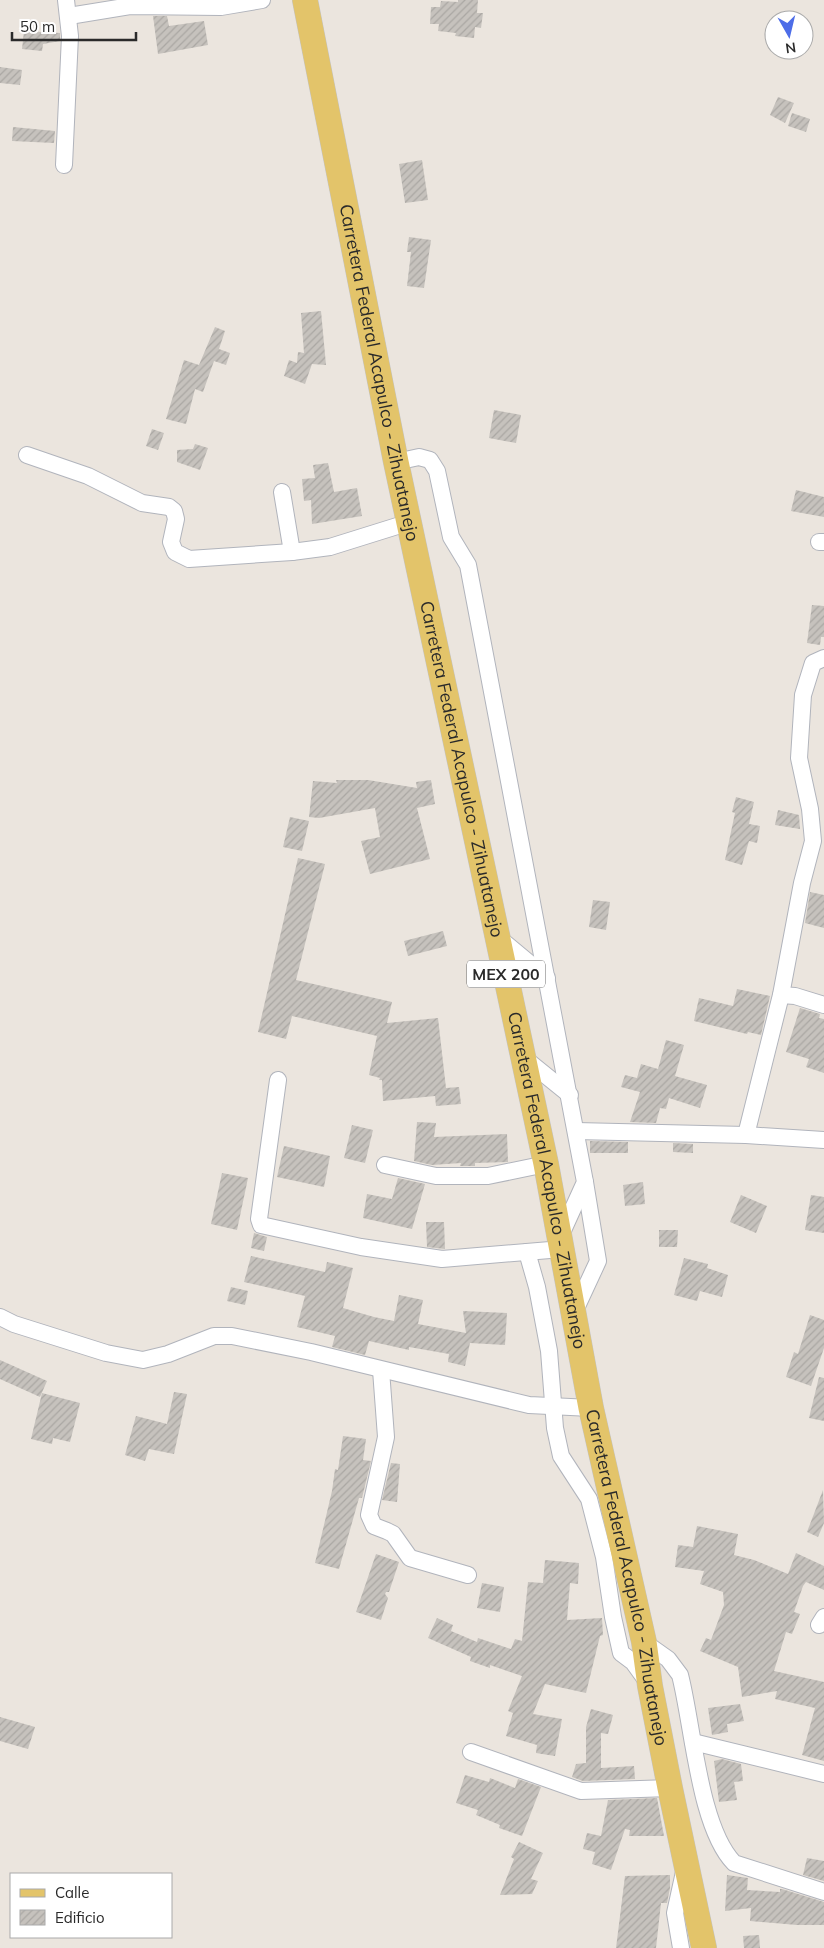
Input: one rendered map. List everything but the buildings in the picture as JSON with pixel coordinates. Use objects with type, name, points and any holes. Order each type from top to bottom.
[{"type":"main road","name":"Carretera Federal Acapulco - Zihuatanejo","points":[[305,0],[396,462],[546,1164],[591,1408],[644,1642],[650,1686],[704,1948]]},
{"type":"street","points":[[64,165],[70,36],[66,0]]},
{"type":"street","points":[[69,16],[130,6],[221,7],[262,0]]},
{"type":"street","points":[[27,455],[88,476],[142,504],[169,507],[174,511],[176,519],[171,542],[175,552],[189,559],[292,552],[330,547],[410,522]]},
{"type":"street","points":[[396,462],[419,457],[430,460],[437,471],[451,537],[468,565],[570,1096],[598,1261],[573,1314]]},
{"type":"street","points":[[282,492],[292,552]]},
{"type":"street","points":[[746,1135],[781,995],[802,883],[813,841],[817,808],[798,758],[803,695],[813,663],[824,658]]},
{"type":"street","points":[[498,938],[547,978]]},
{"type":"street","points":[[781,995],[795,996],[824,1005]]},
{"type":"street","points":[[523,1057],[570,1096]]},
{"type":"street","points":[[278,1080],[259,1219],[261,1225],[361,1247],[442,1259],[527,1252],[561,1243],[585,1182]]},
{"type":"street","points":[[576,1132],[746,1135],[824,1140]]},
{"type":"street","points":[[385,1165],[436,1176],[488,1176],[546,1164]]},
{"type":"street","points":[[527,1252],[537,1287],[549,1351],[552,1405],[561,1456],[589,1499],[604,1557],[612,1617],[621,1653],[633,1662],[650,1686]]},
{"type":"street","points":[[0,1317],[14,1324],[106,1353],[143,1360],[168,1354],[214,1336],[232,1336],[311,1352],[529,1405],[591,1408]]},
{"type":"street","points":[[381,1370],[386,1437],[369,1515],[374,1526],[392,1534],[410,1558],[468,1575]]},
{"type":"street","points":[[644,1642],[668,1658],[680,1675],[707,1809],[726,1855],[734,1863],[824,1892]]},
{"type":"street","points":[[693,1742],[824,1774]]},
{"type":"street","points":[[471,1752],[581,1791],[670,1788]]},
{"type":"street","points":[[681,1948],[675,1913],[686,1860]]}]
